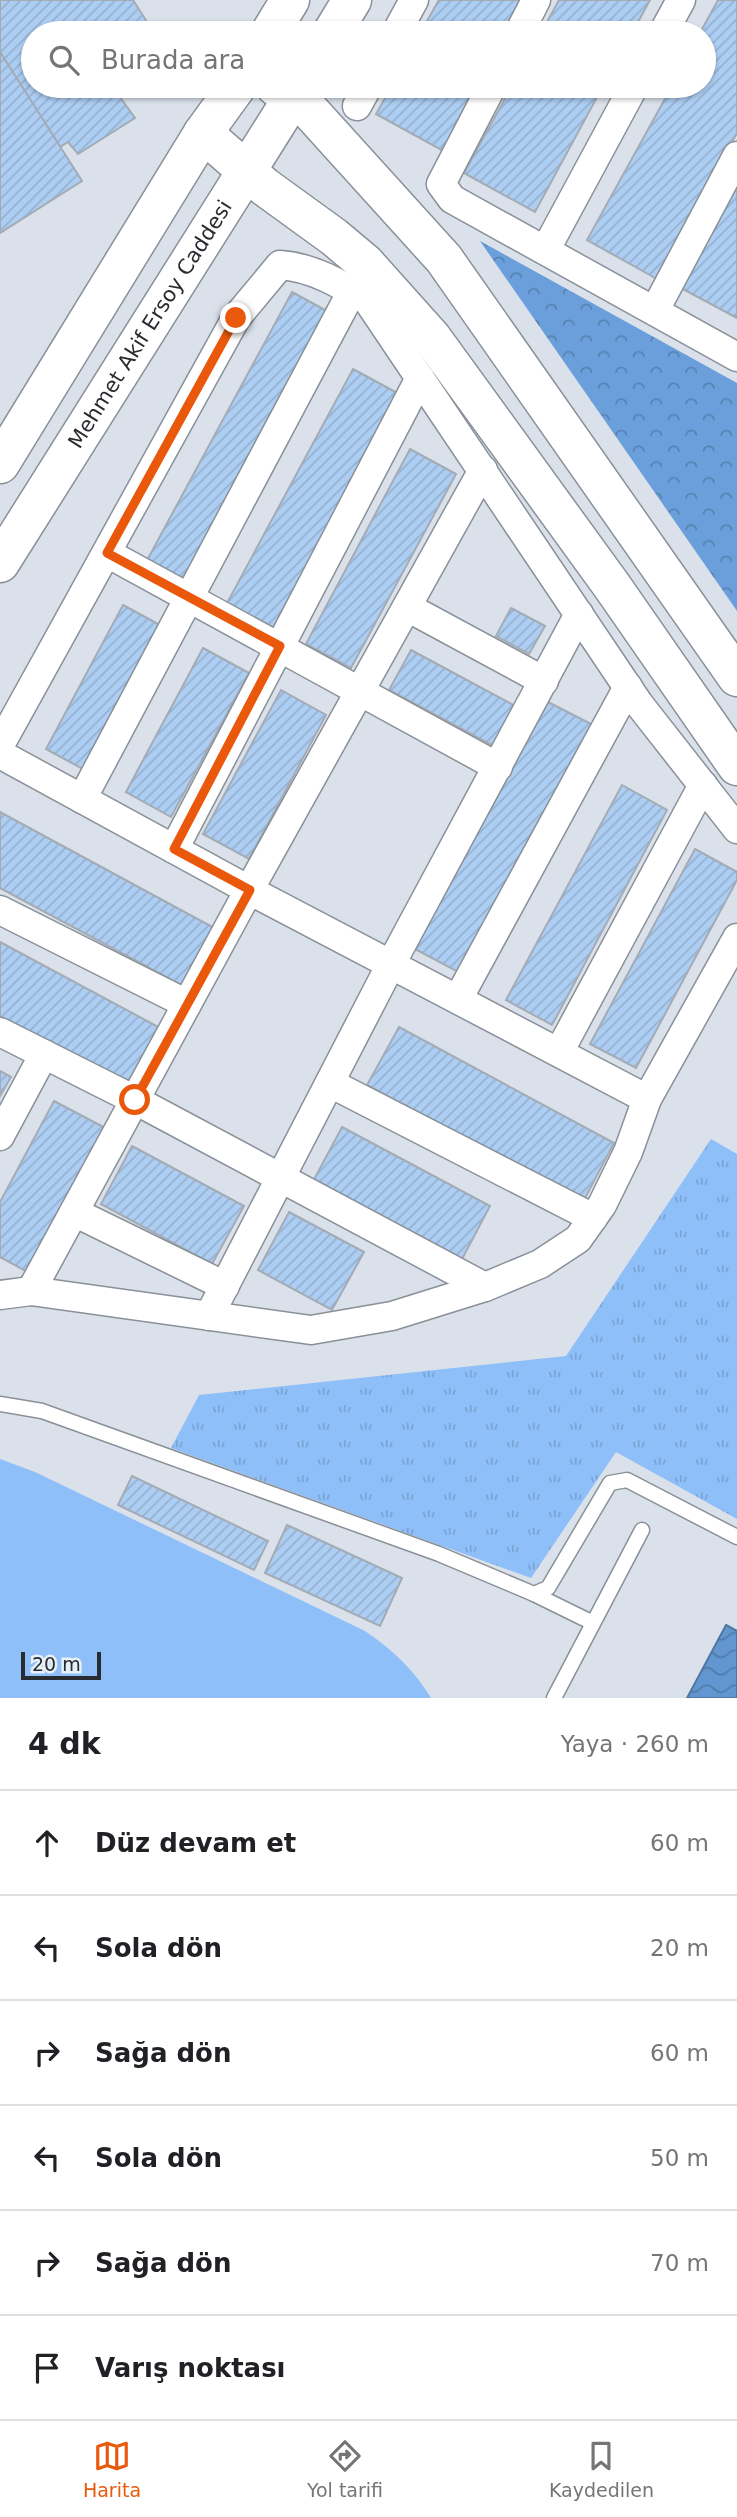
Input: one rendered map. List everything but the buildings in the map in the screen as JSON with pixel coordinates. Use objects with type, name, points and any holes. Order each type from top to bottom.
[{"type":"main road","points":[[277,21],[290,0]]},
{"type":"main road","points":[[339,21],[352,0]]},
{"type":"main road","points":[[0,464],[203,133],[228,98]]},
{"type":"main road","name":"Mehmet Akif Ersoy Caddesi","points":[[0,563],[128,362],[193,253],[247,172],[285,98]]},
{"type":"main road","points":[[297,98],[444,259],[737,677]]},
{"type":"main road","points":[[203,133],[247,172],[365,263],[432,338],[612,586],[737,766]]},
{"type":"street","points":[[403,21],[414,0]]},
{"type":"street","points":[[525,21],[536,0]]},
{"type":"street","points":[[670,21],[681,0]]},
{"type":"street","points":[[486,98],[441,184],[452,199],[737,357]]},
{"type":"street","points":[[546,249],[628,98]]},
{"type":"street","points":[[655,310],[737,156]]},
{"type":"street","points":[[0,745],[236,318],[281,265],[294,266],[337,281],[368,301],[628,687],[737,829]]},
{"type":"street","points":[[82,799],[352,291]]},
{"type":"street","points":[[174,849],[421,378]]},
{"type":"street","points":[[31,1291],[483,470]]},
{"type":"street","points":[[107,553],[498,767]]},
{"type":"street","points":[[407,607],[544,681]]},
{"type":"street","points":[[209,1316],[391,964],[579,614]]},
{"type":"street","points":[[458,999],[628,687]]},
{"type":"street","points":[[0,754],[250,890],[647,1099]]},
{"type":"street","points":[[559,1052],[703,785]]},
{"type":"street","points":[[0,909],[187,1004]]},
{"type":"street","points":[[0,1295],[31,1291],[311,1330],[392,1316],[485,1287],[540,1264],[578,1239],[602,1205],[628,1152],[647,1099],[737,938]]},
{"type":"street","points":[[0,1031],[485,1287]]},
{"type":"street","points":[[0,1136],[44,1054]]},
{"type":"street","points":[[330,1083],[593,1218]]},
{"type":"street","points":[[74,1212],[225,1286]]},
{"type":"lane","points":[[0,1404],[42,1411],[439,1554],[534,1594],[593,1623]]},
{"type":"lane","points":[[534,1594],[548,1588],[610,1483],[627,1480],[737,1537]]},
{"type":"lane","points":[[554,1698],[642,1530]]},
{"type":"green space","points":[[480,241],[737,383],[737,611]]},
{"type":"green space","points":[[711,1139],[737,1154],[737,1519],[616,1452],[531,1578],[171,1448],[199,1395],[566,1356]]},
{"type":"green space","points":[[0,1459],[35,1472],[365,1631],[402,1661],[431,1698],[0,1698]]},
{"type":"water","points":[[726,1625],[737,1631],[737,1698],[687,1698]]},
{"type":"route","points":[[135,1100],[250,890],[174,849],[280,646],[107,553],[236,318]]}]
